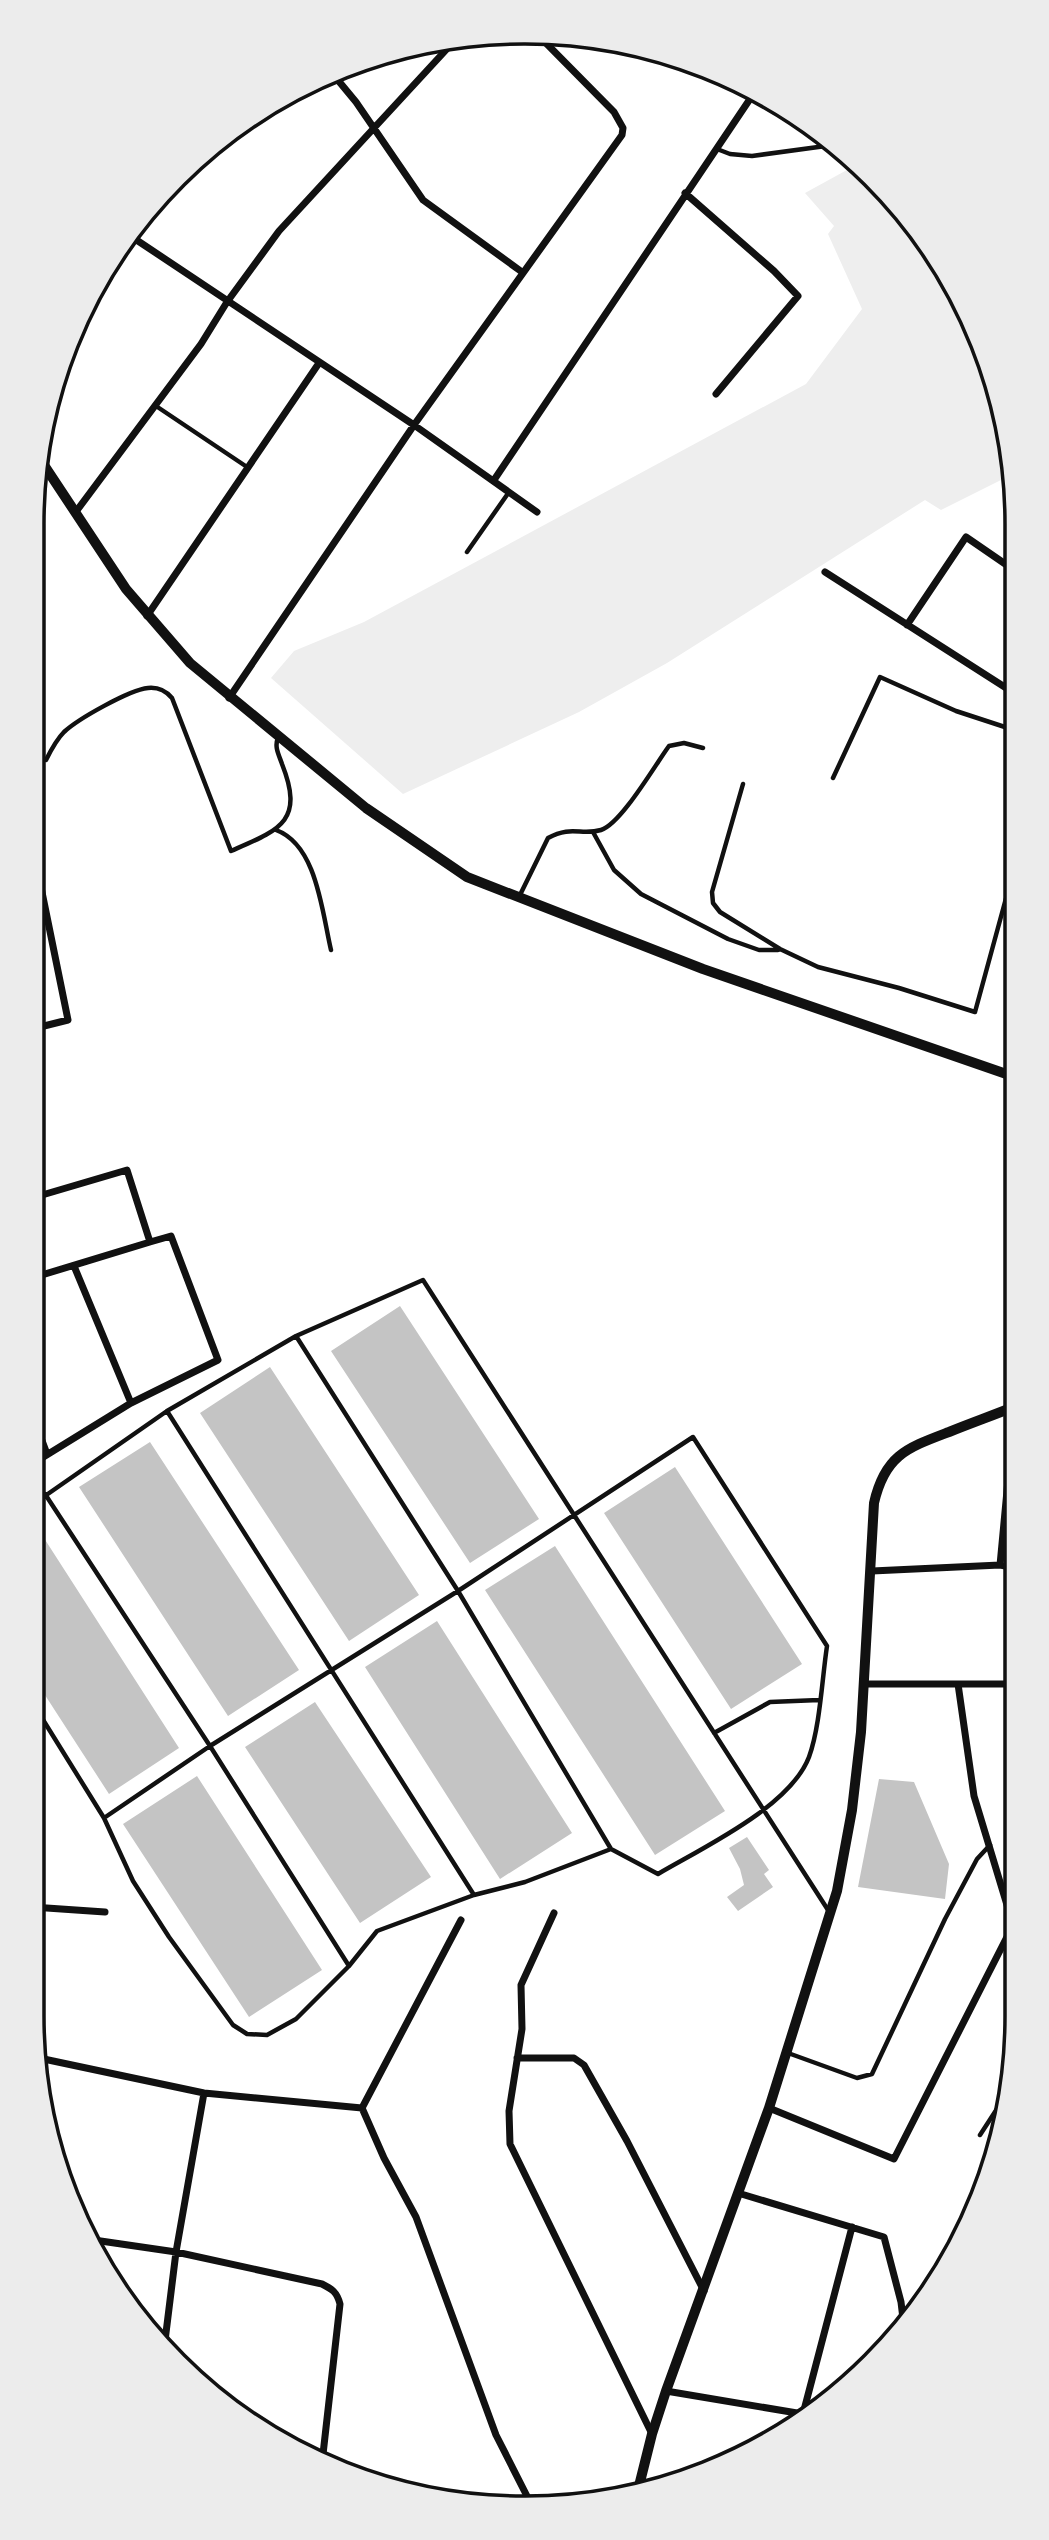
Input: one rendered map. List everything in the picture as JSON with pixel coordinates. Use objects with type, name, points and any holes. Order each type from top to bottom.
[{"type":"street","points":[[229,698],[414,425],[622,135],[623,128],[614,112],[548,45]]},
{"type":"street","points":[[75,513],[201,344],[227,302],[279,231],[446,51]]},
{"type":"street","points":[[338,81],[375,129],[423,200],[522,272]]},
{"type":"street","points":[[494,480],[749,100]]},
{"type":"street","points":[[685,193],[774,271],[798,296],[716,394]]},
{"type":"street","points":[[137,240],[414,425],[537,512]]},
{"type":"street","points":[[147,616],[319,363]]},
{"type":"street","points":[[47,470],[147,616],[190,663],[229,698],[366,808],[467,877],[703,969],[1005,1074]]},
{"type":"street","points":[[907,625],[966,537],[1005,564]]},
{"type":"street","points":[[825,572],[1005,688]]},
{"type":"street","points":[[44,901],[68,1020],[44,1026]]},
{"type":"street","points":[[44,1194],[127,1170],[150,1242]]},
{"type":"street","points":[[44,1275],[171,1236],[218,1360],[131,1403],[44,1456]]},
{"type":"street","points":[[74,1266],[131,1403]]},
{"type":"street","points":[[641,2482],[666,2391],[769,2108],[831,1913],[852,1810],[865,1684],[874,1503],[881,1478],[895,1459],[911,1446],[1005,1410]]},
{"type":"street","points":[[44,1446],[47,1454]]},
{"type":"street","points":[[1000,1565],[1005,1512]]},
{"type":"street","points":[[872,1571],[1005,1566]]},
{"type":"street","points":[[865,1684],[1005,1684]]},
{"type":"street","points":[[958,1684],[974,1797],[1005,1901]]},
{"type":"street","points":[[44,1908],[104,1912]]},
{"type":"street","points":[[554,1913],[521,1985],[522,2029],[509,2110],[510,2144],[652,2434]]},
{"type":"street","points":[[362,2108],[461,1920]]},
{"type":"street","points":[[769,2108],[894,2159],[1005,1941]]},
{"type":"street","points":[[517,2057],[574,2057],[584,2065],[627,2141],[704,2291]]},
{"type":"street","points":[[46,2060],[204,2093],[362,2108]]},
{"type":"street","points":[[166,2335],[176,2252],[204,2093]]},
{"type":"street","points":[[362,2108],[384,2158],[416,2217],[496,2435],[527,2496]]},
{"type":"street","points":[[738,2193],[884,2238],[902,2312]]},
{"type":"street","points":[[809,2403],[852,2227]]},
{"type":"street","points":[[100,2241],[176,2252],[322,2284],[338,2295],[340,2304],[323,2452]]},
{"type":"street","points":[[666,2391],[795,2413]]},
{"type":"lane","points":[[716,148],[741,156],[821,146]]},
{"type":"lane","points":[[155,405],[248,468]]},
{"type":"lane","points":[[467,552],[510,491]]},
{"type":"lane","points":[[833,778],[880,677],[956,710],[1005,727]]},
{"type":"lane","points":[[46,760],[59,738],[76,723],[144,688],[157,688],[172,698],[231,851],[276,830],[287,816],[292,798],[291,788],[276,748],[278,737]]},
{"type":"lane","points":[[519,898],[548,838],[565,831],[593,832],[607,828],[620,816],[668,746],[684,743],[703,748]]},
{"type":"lane","points":[[743,784],[712,898],[720,912],[780,950],[818,967],[899,988],[975,1012],[1005,902]]},
{"type":"lane","points":[[276,830],[295,839],[304,852],[315,881],[331,950]]},
{"type":"lane","points":[[593,832],[614,870],[641,894],[728,939],[759,950],[780,950]]},
{"type":"lane","points":[[349,1966],[210,1746],[44,1494],[167,1410],[296,1336],[423,1280],[831,1913]]},
{"type":"lane","points":[[104,1818],[210,1746],[458,1591],[693,1437],[827,1646],[808,1759],[789,1786],[763,1811],[658,1874],[611,1849],[458,1591],[296,1336]]},
{"type":"lane","points":[[167,1410],[474,1895]]},
{"type":"lane","points":[[714,1733],[770,1702],[819,1700]]},
{"type":"lane","points":[[44,1721],[104,1818],[133,1881],[169,1937],[233,2025],[247,2034],[267,2035],[296,2019],[349,1966],[377,1931],[474,1895],[525,1882],[611,1849]]},
{"type":"lane","points":[[787,2053],[857,2078],[872,2074],[945,1919],[977,1859],[990,1845]]},
{"type":"lane","points":[[981,2135],[995,2112]]},
{"type":"shaded area","points":[[848,170],[886,208],[924,257],[956,312],[980,370],[996,431],[1003,479],[941,510],[925,500],[667,663],[579,712],[403,794],[271,678],[294,651],[364,622],[806,384],[862,309],[828,234],[834,226],[805,193]]},
{"type":"building","points":[[400,1306],[539,1519],[470,1563],[331,1351]]},
{"type":"building","points":[[270,1367],[419,1595],[349,1641],[200,1413]]},
{"type":"building","points":[[150,1442],[299,1670],[228,1716],[79,1487]]},
{"type":"building","points":[[675,1467],[802,1664],[731,1709],[604,1513]]},
{"type":"building","points":[[44,1538],[179,1748],[109,1794],[44,1694]]},
{"type":"building","points":[[555,1546],[725,1811],[655,1855],[485,1590]]},
{"type":"building","points":[[437,1621],[572,1833],[500,1879],[365,1667]]},
{"type":"building","points":[[315,1702],[431,1877],[360,1923],[245,1747]]},
{"type":"building","points":[[197,1776],[322,1970],[249,2017],[123,1824]]},
{"type":"building","points":[[879,1779],[914,1782],[949,1864],[945,1899],[858,1887]]},
{"type":"building","points":[[747,1837],[769,1870],[764,1874],[773,1887],[738,1911],[727,1897],[744,1885],[740,1869],[729,1848]]}]
